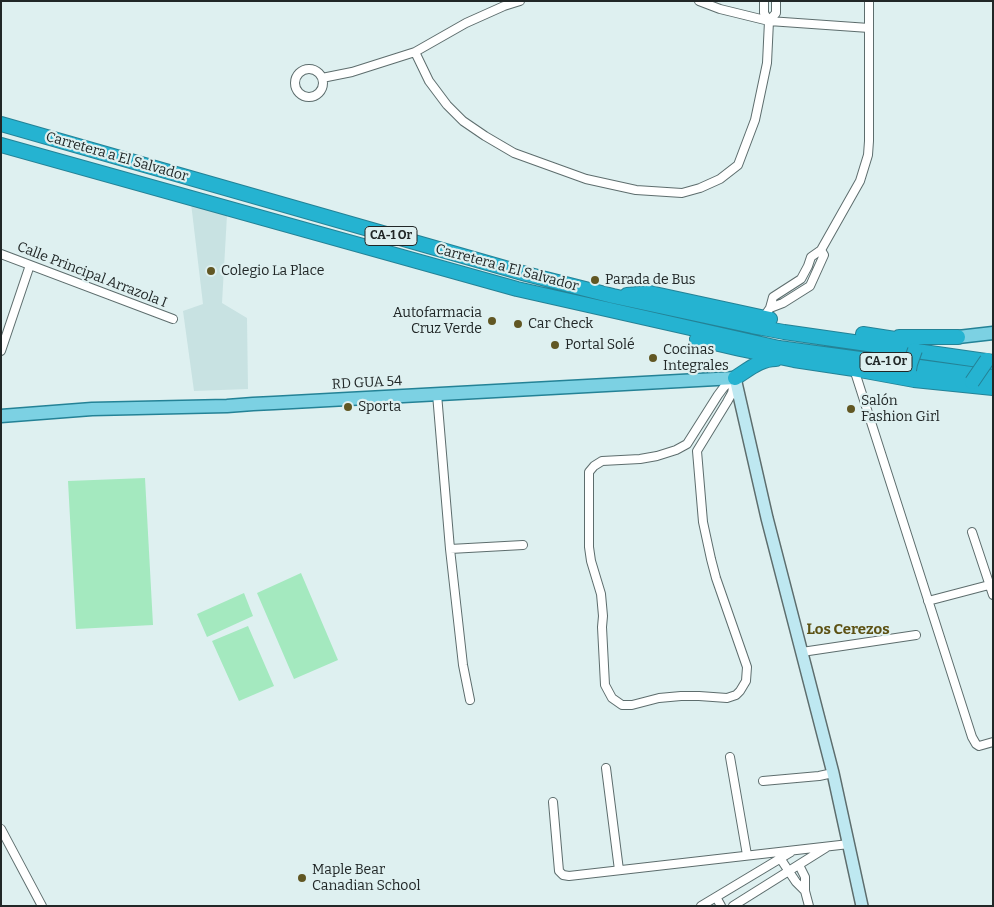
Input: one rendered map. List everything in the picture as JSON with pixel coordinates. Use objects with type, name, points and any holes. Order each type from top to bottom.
[{"type":"highway","name":"Carretera a El Salvador","points":[[1,124],[481,261],[613,296],[784,332],[991,358]]},
{"type":"highway","name":"Carretera a El Salvador","points":[[1,144],[517,289],[779,348],[993,377]]},
{"type":"highway","points":[[613,296],[650,293],[766,313],[824,329],[888,337],[958,337]]},
{"type":"highway","points":[[564,300],[586,311],[740,349],[794,360],[912,375],[993,388]]},
{"type":"highway","points":[[888,337],[920,347],[991,358]]},
{"type":"highway","points":[[912,375],[910,364],[920,347],[958,337]]},
{"type":"highway","points":[[735,378],[749,359],[748,355],[740,349]]},
{"type":"highway","points":[[970,384],[991,358]]},
{"type":"highway","points":[[735,378],[765,360],[794,360]]},
{"type":"main road","points":[[958,337],[993,332]]},
{"type":"main road","name":"RD GUA 54","points":[[1,416],[92,410],[274,404],[735,378]]},
{"type":"street","points":[[322,78],[352,72],[415,52],[466,23],[520,1]]},
{"type":"street","points":[[699,1],[720,9],[769,21],[869,28]]},
{"type":"street","points":[[415,52],[429,80],[447,105],[470,126],[514,152],[586,179],[636,190],[682,193],[700,188],[720,179],[738,165],[754,120],[767,63],[769,21],[764,13],[764,1]]},
{"type":"street","points":[[769,21],[776,13],[776,1]]},
{"type":"street","points":[[766,313],[810,286],[824,255],[821,250],[860,181],[868,155],[869,141],[869,1]]},
{"type":"street","name":"Calle Principal Arrazola I","points":[[1,254],[174,319]]},
{"type":"street","points":[[1,351],[30,265]]},
{"type":"street","points":[[854,369],[972,737],[976,744],[980,746],[993,742]]},
{"type":"street","points":[[735,378],[732,393],[697,451],[703,522],[716,578],[747,667],[746,681],[740,692],[727,698],[681,696],[659,698],[632,705],[622,705],[612,698],[605,685],[601,594],[589,546],[589,472],[594,466],[602,462],[657,456],[688,444],[721,391],[735,378]]},
{"type":"street","points":[[735,378],[767,518],[833,773],[862,906]]},
{"type":"street","points":[[437,394],[450,549],[463,665],[470,700]]},
{"type":"street","points":[[688,444],[697,451]]},
{"type":"street","points":[[972,532],[993,595]]},
{"type":"street","points":[[450,549],[523,545]]},
{"type":"street","points":[[928,601],[989,585]]},
{"type":"street","points":[[802,652],[916,635]]},
{"type":"street","points":[[730,757],[747,855]]},
{"type":"street","points":[[606,768],[619,870]]},
{"type":"street","points":[[763,782],[833,773]]},
{"type":"street","points":[[553,802],[559,871],[563,875],[569,876],[849,844]]},
{"type":"street","points":[[1,829],[42,906]]},
{"type":"street","points":[[733,906],[830,845]]},
{"type":"street","points":[[701,906],[795,849]]},
{"type":"street","points":[[780,858],[796,882],[805,891]]},
{"type":"street","points":[[799,865],[805,877],[805,891],[809,906]]},
{"type":"street","points":[[716,897],[721,906]]},
{"type":"shaded area","name":"Colegio La Place","points":[[191,203],[227,215],[222,303],[247,318],[248,389],[194,391],[183,311],[203,304]]},
{"type":"green space","points":[[145,478],[153,625],[76,629],[68,481]]},
{"type":"green space","points":[[301,573],[338,660],[294,679],[257,593]]},
{"type":"green space","points":[[244,593],[253,616],[207,637],[197,614]]},
{"type":"green space","points":[[248,626],[274,686],[239,701],[212,641]]},
{"type":"place","name":"Colegio La Place","points":[[211,271]]},
{"type":"place","name":"Parada de Bus","points":[[595,280]]},
{"type":"place","name":"Autofarmacia Cruz Verde","points":[[492,321]]},
{"type":"place","name":"Car Check","points":[[518,324]]},
{"type":"place","name":"Portal Solé","points":[[555,345]]},
{"type":"place","name":"Cocinas Integrales","points":[[653,358]]},
{"type":"place","name":"Sporta","points":[[348,407]]},
{"type":"place","name":"Salón Fashion Girl","points":[[851,409]]},
{"type":"place","name":"Maple Bear Canadian School","points":[[302,878]]},
{"type":"district","name":"Los Cerezos","points":[[848,630]]}]
